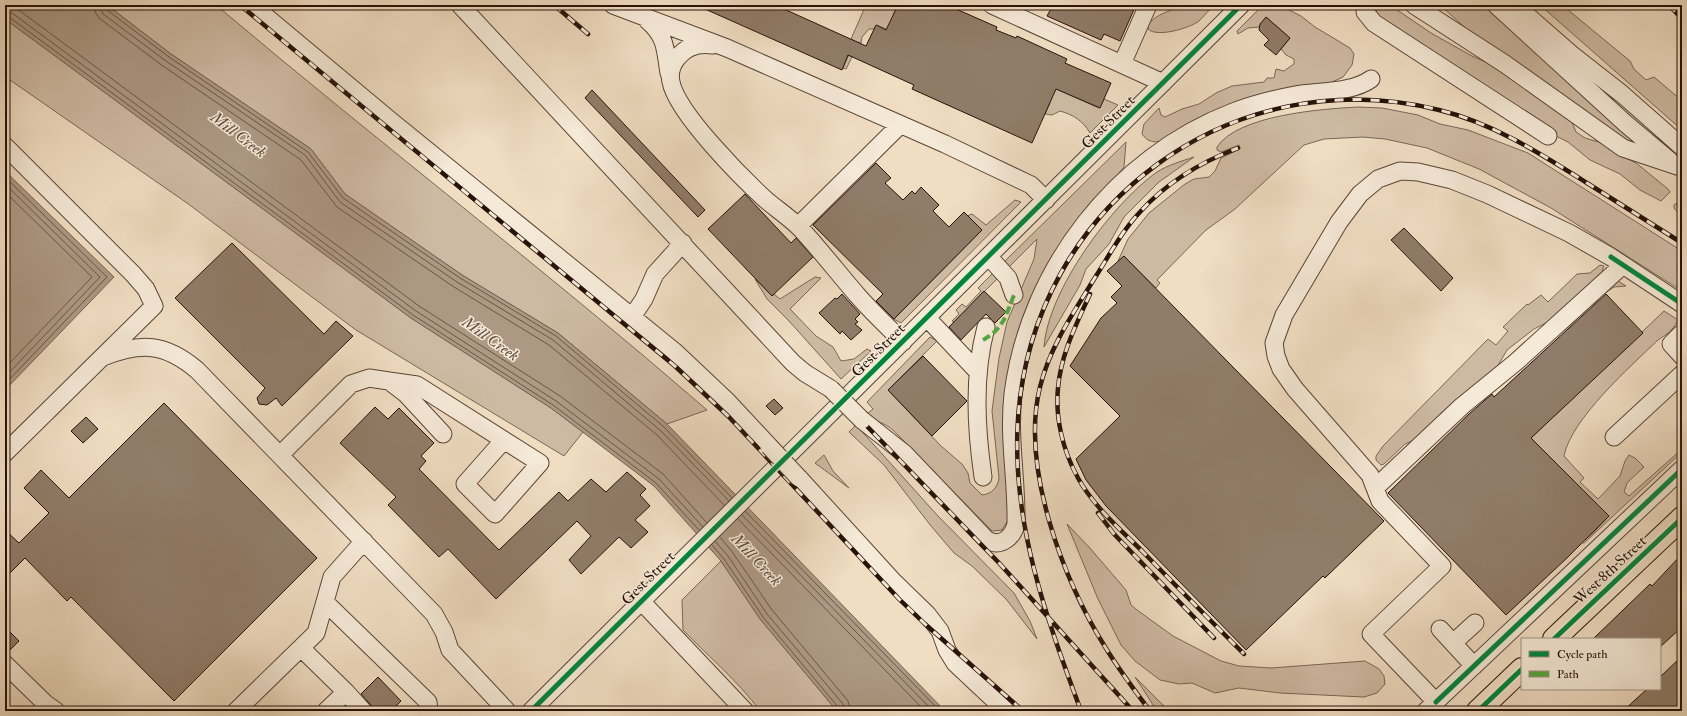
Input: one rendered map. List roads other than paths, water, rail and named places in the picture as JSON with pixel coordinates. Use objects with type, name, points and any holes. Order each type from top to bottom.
[{"type":"main road","name":"West 8th Street","points":[[1555,638],[1682,518]]},
{"type":"main road","points":[[1478,711],[1521,670]]},
{"type":"street","points":[[252,5],[390,121],[690,365],[769,446],[892,580],[927,614],[940,631],[947,650],[955,663],[1006,711]]},
{"type":"street","points":[[460,5],[793,362],[805,373],[831,389],[862,420],[905,454],[987,540],[995,543],[1007,540],[1013,532],[1016,524],[1011,435],[1015,379],[1028,333],[1043,291],[1060,259],[1077,232],[1107,197],[1135,171],[1164,148],[1199,127],[1232,112],[1271,100],[1358,87],[1371,79]]},
{"type":"street","points":[[613,5],[727,48],[900,125],[1031,185],[1046,200]]},
{"type":"street","points":[[992,5],[1163,83]]},
{"type":"street","points":[[1122,64],[1148,5]]},
{"type":"street","name":"Gest Street","points":[[531,711],[1241,5]]},
{"type":"street","points":[[1365,5],[1365,12],[1374,23],[1548,136]]},
{"type":"street","points":[[1414,5],[1505,64],[1623,148],[1680,168]]},
{"type":"street","points":[[1496,5],[1625,123],[1680,168]]},
{"type":"street","points":[[1515,5],[1571,54],[1622,94],[1682,147]]},
{"type":"street","points":[[642,17],[654,26],[664,41],[671,83],[687,112],[700,130],[761,195],[798,226],[828,258],[859,297],[903,342]]},
{"type":"street","points":[[671,83],[673,64],[685,50],[697,45],[706,44],[727,48]]},
{"type":"street","points":[[798,226],[900,125]]},
{"type":"street","points":[[5,146],[133,274],[146,289],[154,306],[5,453]]},
{"type":"street","points":[[1682,304],[1617,261],[1557,227],[1487,194],[1439,176],[1418,172],[1400,171],[1386,175],[1365,188],[1339,222],[1284,315],[1276,338],[1275,349],[1281,369],[1295,389],[1370,475],[1380,501],[1442,566],[1371,634],[1431,706],[1682,469]]},
{"type":"street","points":[[632,317],[644,299],[655,274],[683,243]]},
{"type":"street","points":[[989,257],[1008,278],[1014,295]]},
{"type":"street","points":[[1375,488],[1466,401],[1516,362],[1617,261]]},
{"type":"street","points":[[927,318],[978,372]]},
{"type":"street","points":[[983,477],[978,429],[978,372],[986,327]]},
{"type":"street","points":[[1682,333],[1671,344],[1682,356]]},
{"type":"street","points":[[103,357],[126,348],[144,347],[166,350],[184,359],[280,455],[434,614],[444,632],[450,650],[507,711]]},
{"type":"street","points":[[1614,437],[1682,374]]},
{"type":"street","points":[[280,455],[352,384],[369,378],[417,385],[504,441]]},
{"type":"street","points":[[389,381],[406,394],[443,434]]},
{"type":"street","points":[[245,708],[316,634],[332,577],[364,541]]},
{"type":"street","points":[[641,601],[745,711]]},
{"type":"street","points":[[325,602],[428,702],[429,711]]},
{"type":"street","points":[[1453,643],[1474,623]]},
{"type":"street","points":[[1440,629],[1474,666]]},
{"type":"street","points":[[301,648],[346,692],[363,711]]},
{"type":"street","points":[[5,664],[46,704],[56,711]]},
{"type":"street","points":[[326,711],[346,692]]},
{"type":"water","name":"Mill Creek","points":[[5,5],[107,5],[171,54],[311,149],[345,194],[462,275],[558,333],[667,424],[945,711],[837,711],[760,619],[721,561],[654,486],[551,408],[411,318],[5,19]]},
{"type":"water","points":[[5,171],[114,277],[5,390]]},
{"type":"railway","points":[[240,5],[676,367],[729,417],[899,599],[1023,711]]},
{"type":"railway","points":[[554,5],[588,34]]},
{"type":"railway","points":[[1669,5],[1682,19]]},
{"type":"railway","points":[[1081,711],[1055,640],[1034,568],[1026,531],[1020,494],[1017,457],[1018,419],[1032,342],[1061,274],[1103,214],[1156,165],[1219,129],[1288,106],[1362,100],[1439,110],[1478,123],[1516,140],[1682,243]]},
{"type":"railway","points":[[1150,711],[1117,666],[1091,622],[1076,592],[1050,523],[1041,488],[1036,453],[1035,419],[1040,387],[1044,372],[1056,343],[1116,243],[1134,219],[1150,201],[1173,182],[1198,166],[1238,148]]},
{"type":"railway","points":[[1090,294],[1066,351],[1062,363],[1058,388],[1057,399],[1059,423],[1068,457],[1084,489],[1108,518],[1244,654]]},
{"type":"railway","points":[[861,420],[1000,564],[1133,711]]},
{"type":"railway","points":[[1098,513],[1114,534],[1214,638]]}]
